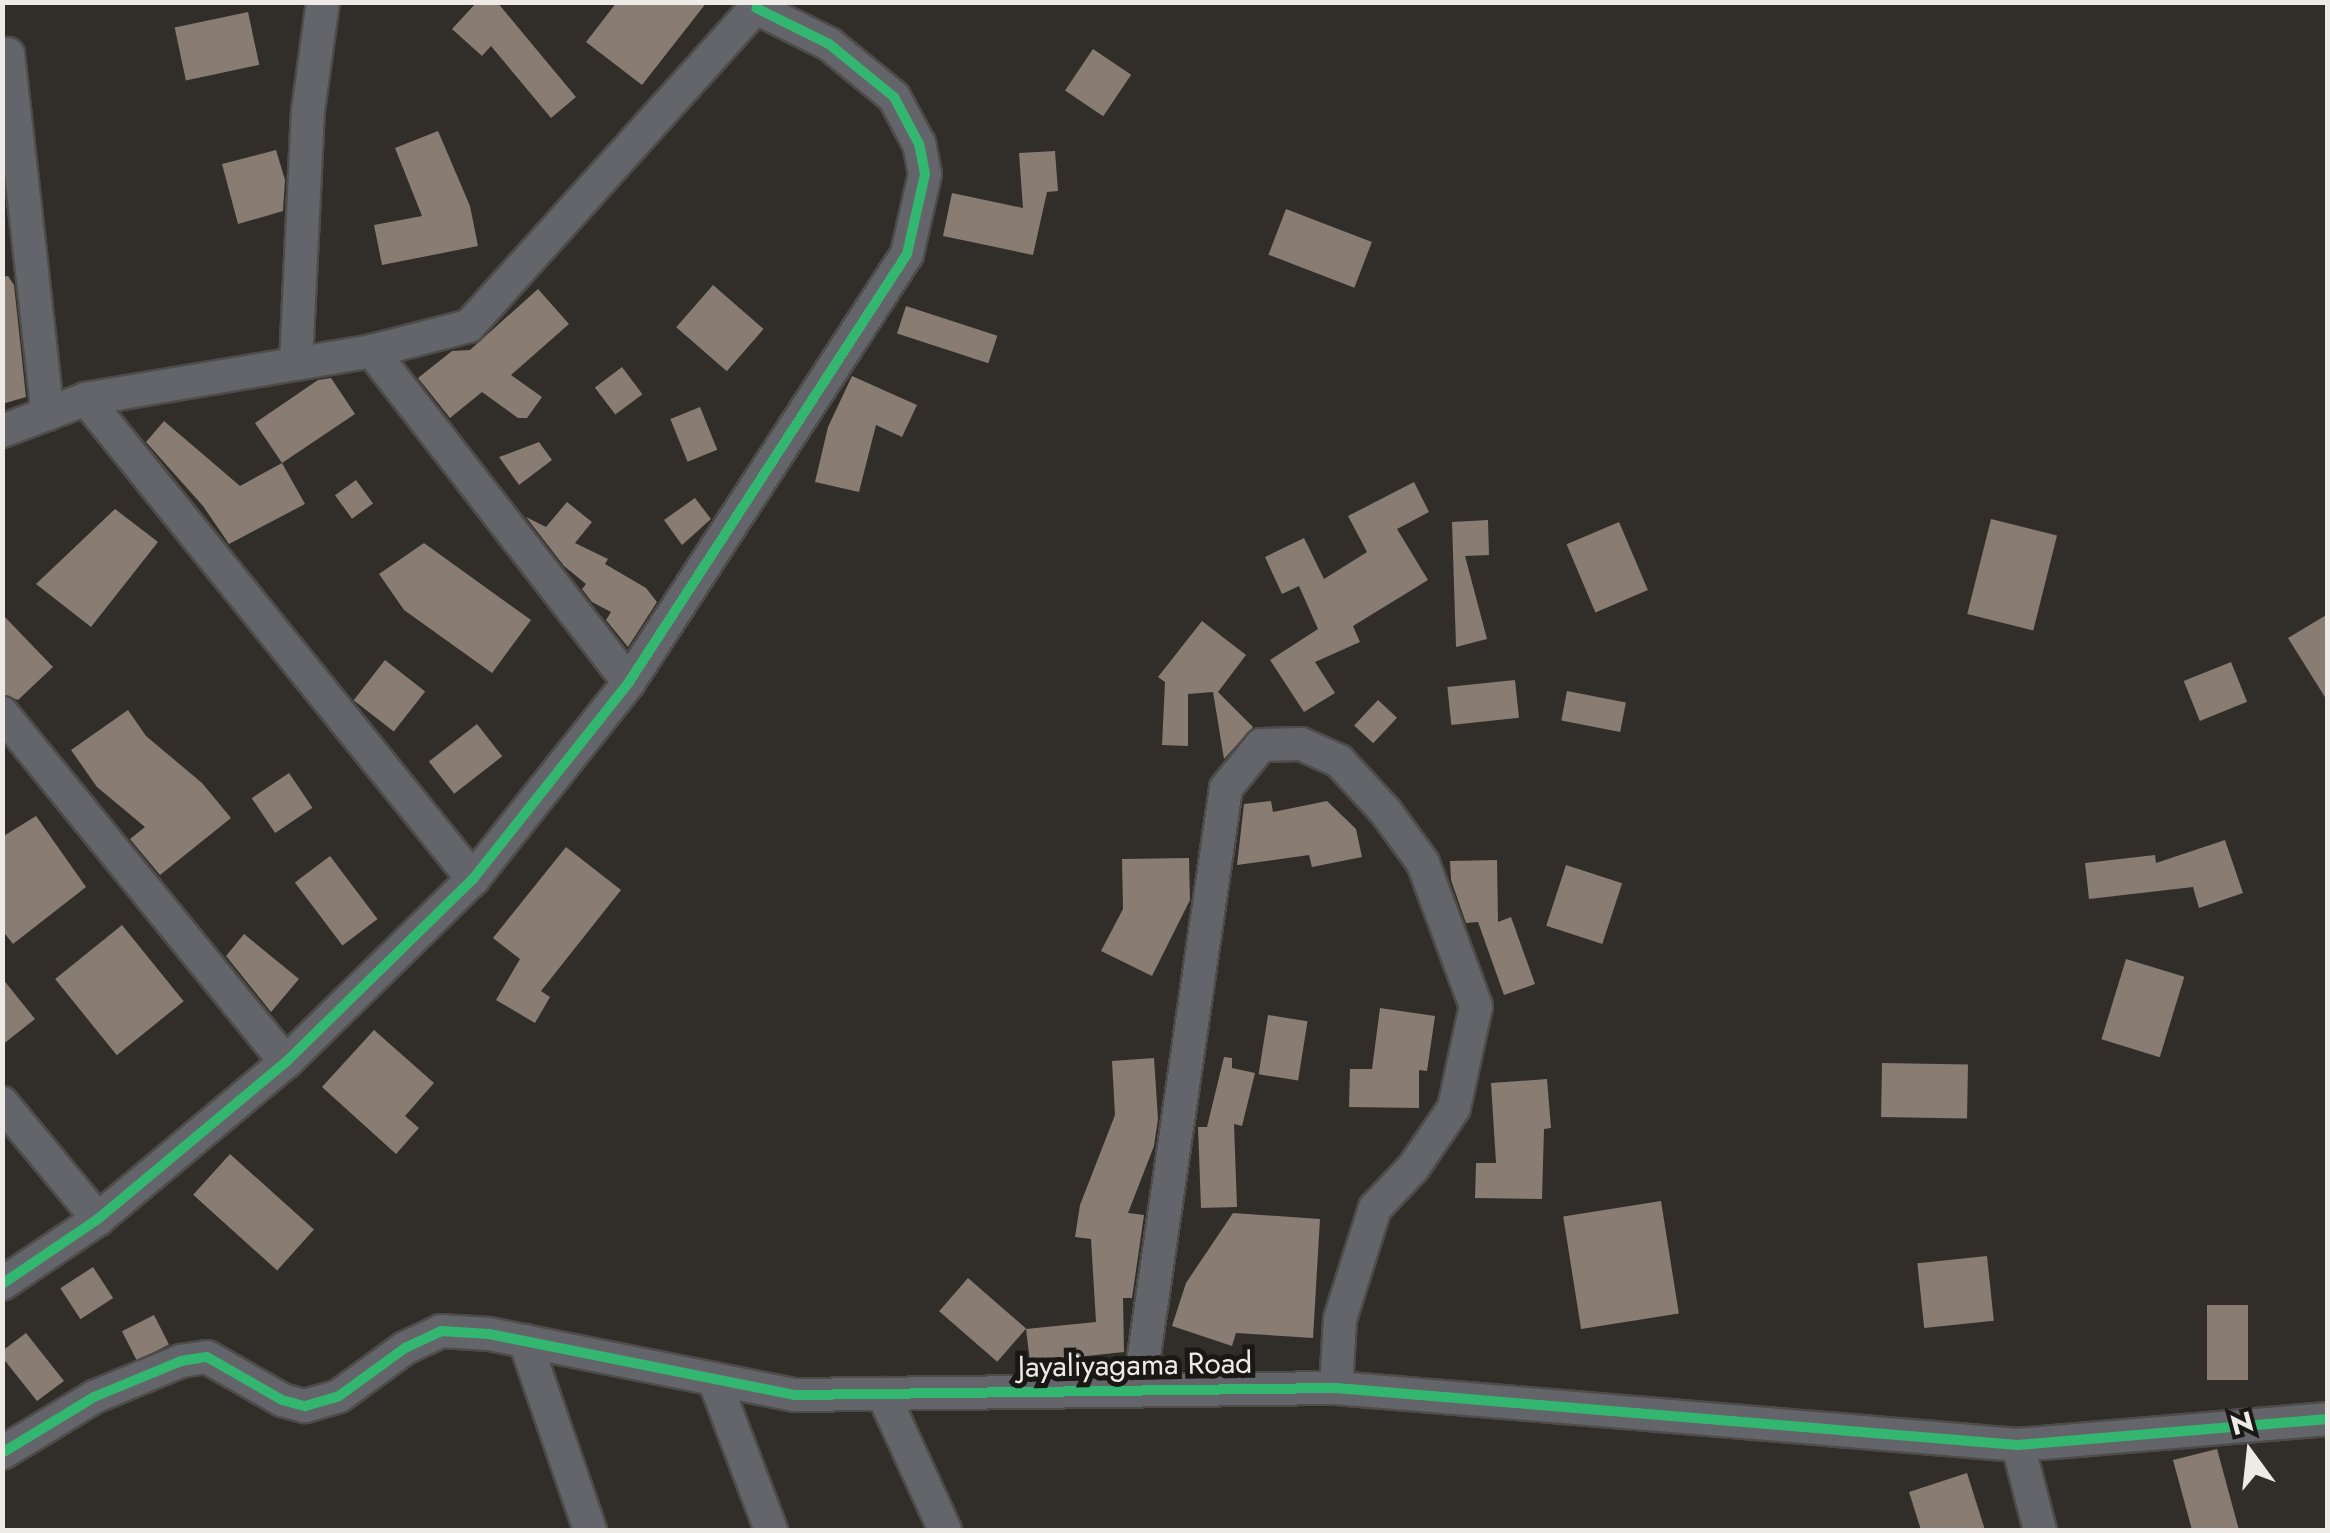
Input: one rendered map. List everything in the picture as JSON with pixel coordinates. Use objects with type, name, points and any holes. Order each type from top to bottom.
[{"type":"street","points":[[296,363],[308,111],[323,2]]},
{"type":"street","points":[[2,431],[86,399],[372,350],[469,326],[758,5],[829,44],[894,98],[919,144],[924,174],[907,254],[629,682],[474,879],[286,1062],[98,1219],[2,1284]]},
{"type":"street","points":[[8,54],[48,414]]},
{"type":"street","points":[[372,350],[629,682]]},
{"type":"street","points":[[86,399],[474,879]]},
{"type":"street","points":[[2,712],[286,1062]]},
{"type":"street","points":[[1139,1390],[1226,788],[1262,746],[1301,744],[1339,762],[1386,812],[1423,863],[1476,1006],[1454,1108],[1413,1168],[1374,1208],[1340,1319],[1336,1388]]},
{"type":"street","points":[[2,1103],[98,1219]]},
{"type":"street","name":"Jayaliyagama Road","points":[[2,1453],[94,1397],[181,1362],[208,1357],[282,1400],[305,1406],[339,1396],[405,1348],[441,1331],[525,1341],[794,1395],[1336,1388],[2018,1446],[2328,1419]]},
{"type":"street","points":[[525,1341],[590,1530]]},
{"type":"street","points":[[714,1379],[771,1530]]},
{"type":"street","points":[[883,1394],[945,1530]]},
{"type":"street","points":[[2018,1446],[2040,1530]]},
{"type":"building","points":[[477,2],[497,2],[576,97],[551,118],[491,46],[482,56],[452,29]]},
{"type":"building","points":[[617,2],[707,2],[642,85],[586,42]]},
{"type":"building","points":[[248,12],[259,65],[186,80],[175,28]]},
{"type":"building","points":[[1093,49],[1131,75],[1103,116],[1065,90]]},
{"type":"building","points":[[438,131],[470,206],[478,246],[382,265],[374,225],[422,216],[395,148]]},
{"type":"building","points":[[276,150],[285,180],[283,211],[238,224],[222,164]]},
{"type":"building","points":[[1055,151],[1058,191],[1047,192],[1033,255],[943,236],[952,193],[1023,208],[1019,153]]},
{"type":"building","points":[[1286,209],[1372,242],[1354,288],[1268,255]]},
{"type":"building","points":[[8,276],[14,285],[26,397],[2,404],[2,277]]},
{"type":"building","points":[[713,285],[764,329],[727,371],[676,327]]},
{"type":"building","points":[[538,289],[569,324],[511,375],[542,397],[527,418],[518,418],[482,392],[450,418],[418,378],[452,351],[470,350]]},
{"type":"building","points":[[906,306],[997,336],[988,363],[897,334]]},
{"type":"building","points":[[622,367],[642,394],[615,415],[595,387]]},
{"type":"building","points":[[852,376],[917,405],[902,437],[876,425],[859,492],[815,482],[828,427]]},
{"type":"building","points":[[331,378],[355,414],[282,463],[255,423],[318,380]]},
{"type":"building","points":[[700,407],[717,450],[688,462],[670,419]]},
{"type":"building","points":[[164,421],[240,486],[282,463],[305,504],[229,544],[203,506],[146,442]]},
{"type":"building","points":[[539,442],[552,460],[519,485],[499,457]]},
{"type":"building","points":[[356,480],[373,503],[352,519],[335,495]]},
{"type":"building","points":[[1414,482],[1429,512],[1397,529],[1428,580],[1353,626],[1360,642],[1315,662],[1335,693],[1304,712],[1270,660],[1318,629],[1299,586],[1282,594],[1265,557],[1304,538],[1324,579],[1367,552],[1348,516]]},
{"type":"building","points":[[695,498],[711,519],[682,545],[664,520]]},
{"type":"building","points":[[567,502],[592,522],[575,543],[608,559],[605,564],[646,588],[657,602],[628,647],[606,620],[611,612],[592,602],[582,589],[586,584],[564,566],[526,517],[546,527]]},
{"type":"building","points":[[115,509],[158,542],[91,627],[36,584]]},
{"type":"building","points":[[1991,519],[2057,535],[2033,631],[1967,614]]},
{"type":"building","points":[[1488,520],[1489,555],[1465,556],[1487,639],[1456,647],[1452,522]]},
{"type":"building","points":[[1619,522],[1648,590],[1595,612],[1567,544]]},
{"type":"building","points":[[424,543],[531,620],[492,673],[404,610],[379,574]]},
{"type":"building","points":[[2,614],[53,667],[18,700],[2,694]]},
{"type":"building","points":[[2328,614],[2328,702],[2288,638]]},
{"type":"building","points":[[1202,621],[1246,655],[1218,692],[1253,727],[1224,759],[1213,692],[1188,694],[1188,746],[1162,745],[1165,682],[1158,677]]},
{"type":"building","points":[[385,660],[425,691],[394,732],[354,700]]},
{"type":"building","points":[[2231,662],[2247,702],[2200,721],[2184,681]]},
{"type":"building","points":[[1515,680],[1519,718],[1451,725],[1447,687]]},
{"type":"building","points":[[1567,691],[1626,702],[1620,732],[1561,720]]},
{"type":"building","points":[[1378,700],[1397,718],[1373,743],[1354,726]]},
{"type":"building","points":[[128,710],[146,736],[202,783],[231,818],[160,875],[130,839],[145,827],[97,787],[71,750]]},
{"type":"building","points":[[477,724],[502,756],[454,794],[429,762]]},
{"type":"building","points":[[289,773],[312,808],[275,833],[252,798]]},
{"type":"building","points":[[1271,801],[1273,812],[1327,801],[1356,829],[1362,857],[1312,867],[1309,855],[1237,865],[1244,804]]},
{"type":"building","points":[[36,816],[86,887],[13,944],[2,930],[2,837]]},
{"type":"building","points":[[2225,840],[2243,893],[2199,908],[2193,887],[2089,899],[2085,863],[2155,855],[2156,863]]},
{"type":"building","points":[[566,847],[621,890],[541,991],[550,997],[535,1023],[496,1000],[520,959],[493,938]]},
{"type":"building","points":[[330,856],[378,919],[342,946],[295,882]]},
{"type":"building","points":[[1189,858],[1190,900],[1152,976],[1101,951],[1123,909],[1122,859]]},
{"type":"building","points":[[1497,860],[1498,922],[1511,917],[1535,984],[1504,995],[1478,922],[1466,923],[1451,880],[1450,861]]},
{"type":"building","points":[[1566,865],[1622,883],[1602,944],[1546,926]]},
{"type":"building","points":[[122,925],[184,1001],[117,1055],[55,979]]},
{"type":"building","points":[[244,934],[299,979],[271,1012],[226,956]]},
{"type":"building","points":[[2126,959],[2184,977],[2160,1057],[2101,1039]]},
{"type":"building","points":[[2,978],[35,1019],[2,1045]]},
{"type":"building","points":[[1380,1008],[1435,1016],[1427,1071],[1419,1070],[1419,1108],[1349,1107],[1350,1069],[1372,1069]]},
{"type":"building","points":[[1268,1015],[1308,1021],[1298,1081],[1259,1074]]},
{"type":"building","points":[[374,1030],[434,1083],[405,1116],[419,1128],[396,1154],[322,1087]]},
{"type":"building","points":[[1224,1057],[1232,1058],[1232,1068],[1255,1073],[1242,1126],[1234,1124],[1237,1207],[1201,1208],[1198,1127],[1207,1127]]},
{"type":"building","points":[[1154,1058],[1158,1119],[1154,1146],[1128,1213],[1144,1215],[1132,1298],[1123,1298],[1124,1352],[1030,1362],[1026,1329],[1096,1322],[1091,1239],[1075,1237],[1080,1205],[1115,1115],[1112,1061]]},
{"type":"building","points":[[1882,1063],[1968,1065],[1967,1118],[1881,1117]]},
{"type":"building","points":[[1547,1079],[1551,1128],[1544,1129],[1542,1199],[1475,1198],[1476,1163],[1496,1163],[1491,1083]]},
{"type":"building","points":[[230,1154],[314,1230],[277,1270],[193,1195]]},
{"type":"building","points":[[1661,1201],[1679,1314],[1581,1329],[1563,1216]]},
{"type":"building","points":[[1233,1213],[1320,1219],[1313,1338],[1236,1333],[1232,1346],[1172,1326],[1186,1283]]},
{"type":"building","points":[[1987,1256],[1994,1321],[1924,1328],[1917,1263]]},
{"type":"building","points":[[93,1267],[113,1298],[80,1319],[60,1288]]},
{"type":"building","points":[[968,1278],[1026,1329],[997,1362],[939,1311]]},
{"type":"building","points":[[2207,1305],[2248,1305],[2248,1380],[2207,1380]]},
{"type":"building","points":[[154,1315],[169,1344],[137,1361],[122,1331]]},
{"type":"building","points":[[26,1333],[64,1381],[37,1401],[2,1357],[2,1351]]},
{"type":"building","points":[[2217,1449],[2239,1530],[2192,1530],[2173,1460]]},
{"type":"building","points":[[1967,1473],[1985,1530],[1921,1530],[1909,1492]]},
{"type":"cycle path","points":[[2,1284],[98,1219],[286,1062],[473,879],[629,682],[907,254],[925,174],[919,144],[894,97],[829,44],[756,8]]},
{"type":"cycle path","points":[[2,1453],[94,1397],[181,1361],[207,1357],[282,1400],[305,1406],[339,1396],[405,1348],[441,1331],[489,1334],[794,1395],[1336,1388],[2018,1445],[2328,1419]]}]
